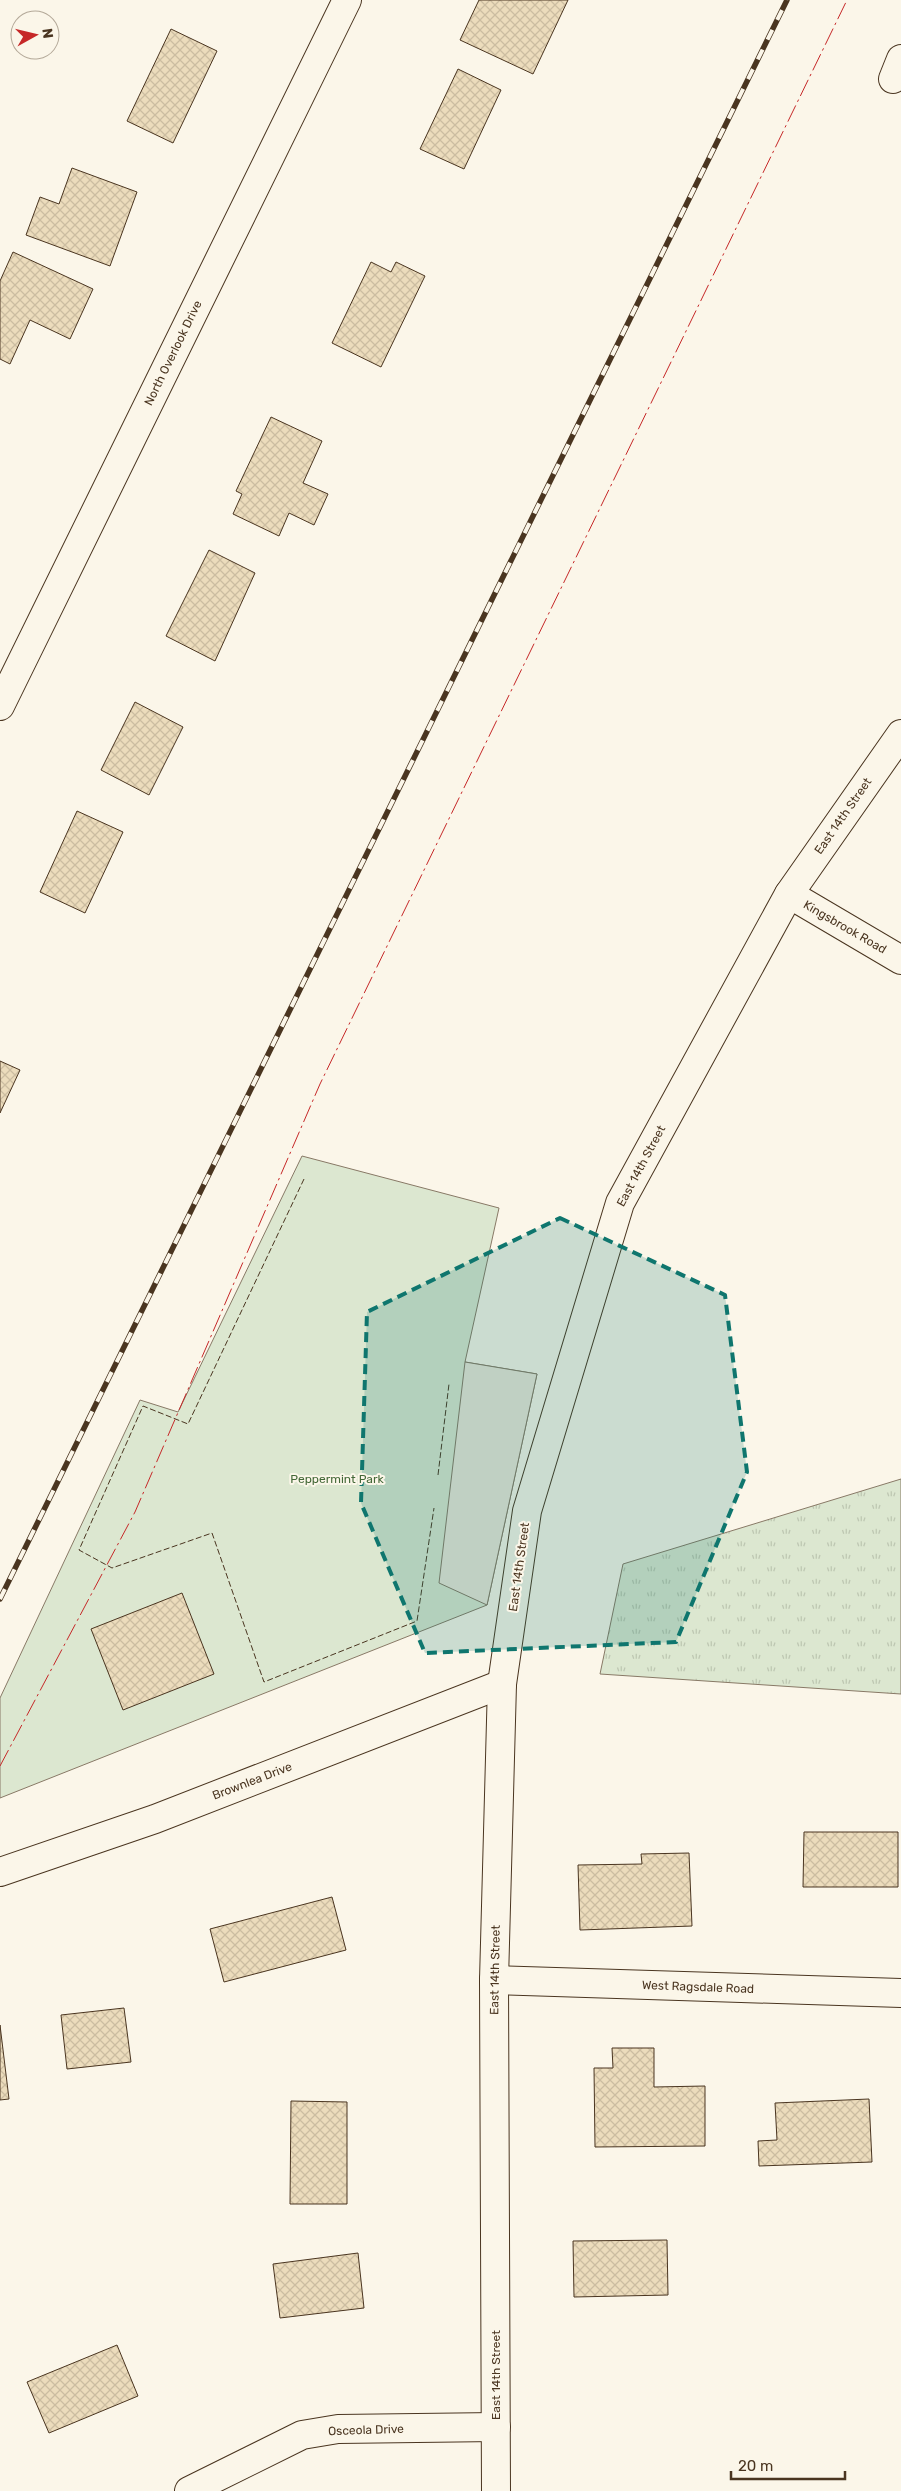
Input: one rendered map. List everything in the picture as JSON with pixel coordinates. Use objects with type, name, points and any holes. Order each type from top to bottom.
[{"type":"street","name":"North Overlook Drive","points":[[0,706],[347,0]]},
{"type":"street","name":"East 14th Street","points":[[496,2491],[494,1980],[502,1684],[527,1511],[620,1203],[788,894],[901,734]]},
{"type":"street","name":"Kingsbrook Road","points":[[788,894],[901,960]]},
{"type":"street","name":"Brownlea Drive","points":[[0,1872],[155,1819],[502,1684]]},
{"type":"street","name":"West Ragsdale Road","points":[[494,1980],[901,1993]]},
{"type":"street","name":"Osceola Drive","points":[[189,2491],[302,2435],[338,2429],[496,2427]]},
{"type":"highlighted area","points":[[560,1218],[725,1295],[747,1472],[676,1642],[425,1653],[361,1503],[367,1312]]},
{"type":"green space","name":"Peppermint Park","points":[[302,1156],[499,1208],[465,1362],[537,1374],[487,1605],[0,1798],[0,1698],[140,1400],[178,1412]]},
{"type":"green space","points":[[901,1479],[901,1694],[600,1674],[623,1564]]},
{"type":"shaded area","points":[[465,1362],[537,1374],[487,1605],[439,1583]]},
{"type":"building","points":[[479,0],[568,0],[533,74],[460,40]]},
{"type":"building","points":[[171,29],[217,51],[173,143],[127,121]]},
{"type":"building","points":[[458,69],[501,90],[464,169],[420,149]]},
{"type":"building","points":[[72,168],[137,192],[110,266],[26,235],[40,197],[59,204]]},
{"type":"building","points":[[13,252],[93,289],[70,339],[30,320],[10,364],[0,359],[0,281]]},
{"type":"building","points":[[371,262],[391,272],[396,262],[425,276],[381,367],[332,343]]},
{"type":"building","points":[[271,417],[322,441],[303,483],[328,494],[314,525],[289,513],[279,536],[233,514],[242,494],[236,491]]},
{"type":"building","points":[[209,550],[255,573],[215,661],[166,636]]},
{"type":"building","points":[[135,702],[183,727],[149,795],[101,770]]},
{"type":"building","points":[[77,811],[123,832],[85,913],[40,892]]},
{"type":"building","points":[[0,1061],[20,1070],[0,1113]]},
{"type":"building","points":[[182,1593],[214,1674],[123,1710],[91,1629]]},
{"type":"building","points":[[804,1832],[898,1832],[898,1887],[803,1887]]},
{"type":"building","points":[[689,1853],[692,1926],[580,1930],[578,1865],[642,1864],[641,1854]]},
{"type":"building","points":[[332,1897],[346,1950],[224,1982],[210,1929]]},
{"type":"building","points":[[124,2008],[131,2062],[67,2069],[61,2015]]},
{"type":"building","points":[[0,2025],[9,2099],[0,2100]]},
{"type":"building","points":[[612,2048],[654,2048],[654,2087],[705,2086],[705,2146],[595,2147],[594,2068],[613,2068]]},
{"type":"building","points":[[869,2099],[872,2162],[759,2166],[758,2141],[777,2140],[775,2103]]},
{"type":"building","points":[[291,2101],[347,2102],[347,2204],[290,2204]]},
{"type":"building","points":[[667,2240],[668,2295],[574,2297],[573,2241]]},
{"type":"building","points":[[358,2253],[364,2308],[280,2318],[273,2264]]},
{"type":"building","points":[[117,2345],[138,2396],[49,2433],[27,2382]]},
{"type":"railway","points":[[0,1599],[787,0]]},
{"type":"fence","points":[[304,1179],[188,1424],[143,1406],[79,1550],[112,1568],[212,1533],[264,1682],[417,1621],[434,1508]]},
{"type":"fence","points":[[438,1475],[449,1384]]},
{"type":"power","points":[[0,1766],[135,1512],[320,1084],[847,0]]}]
